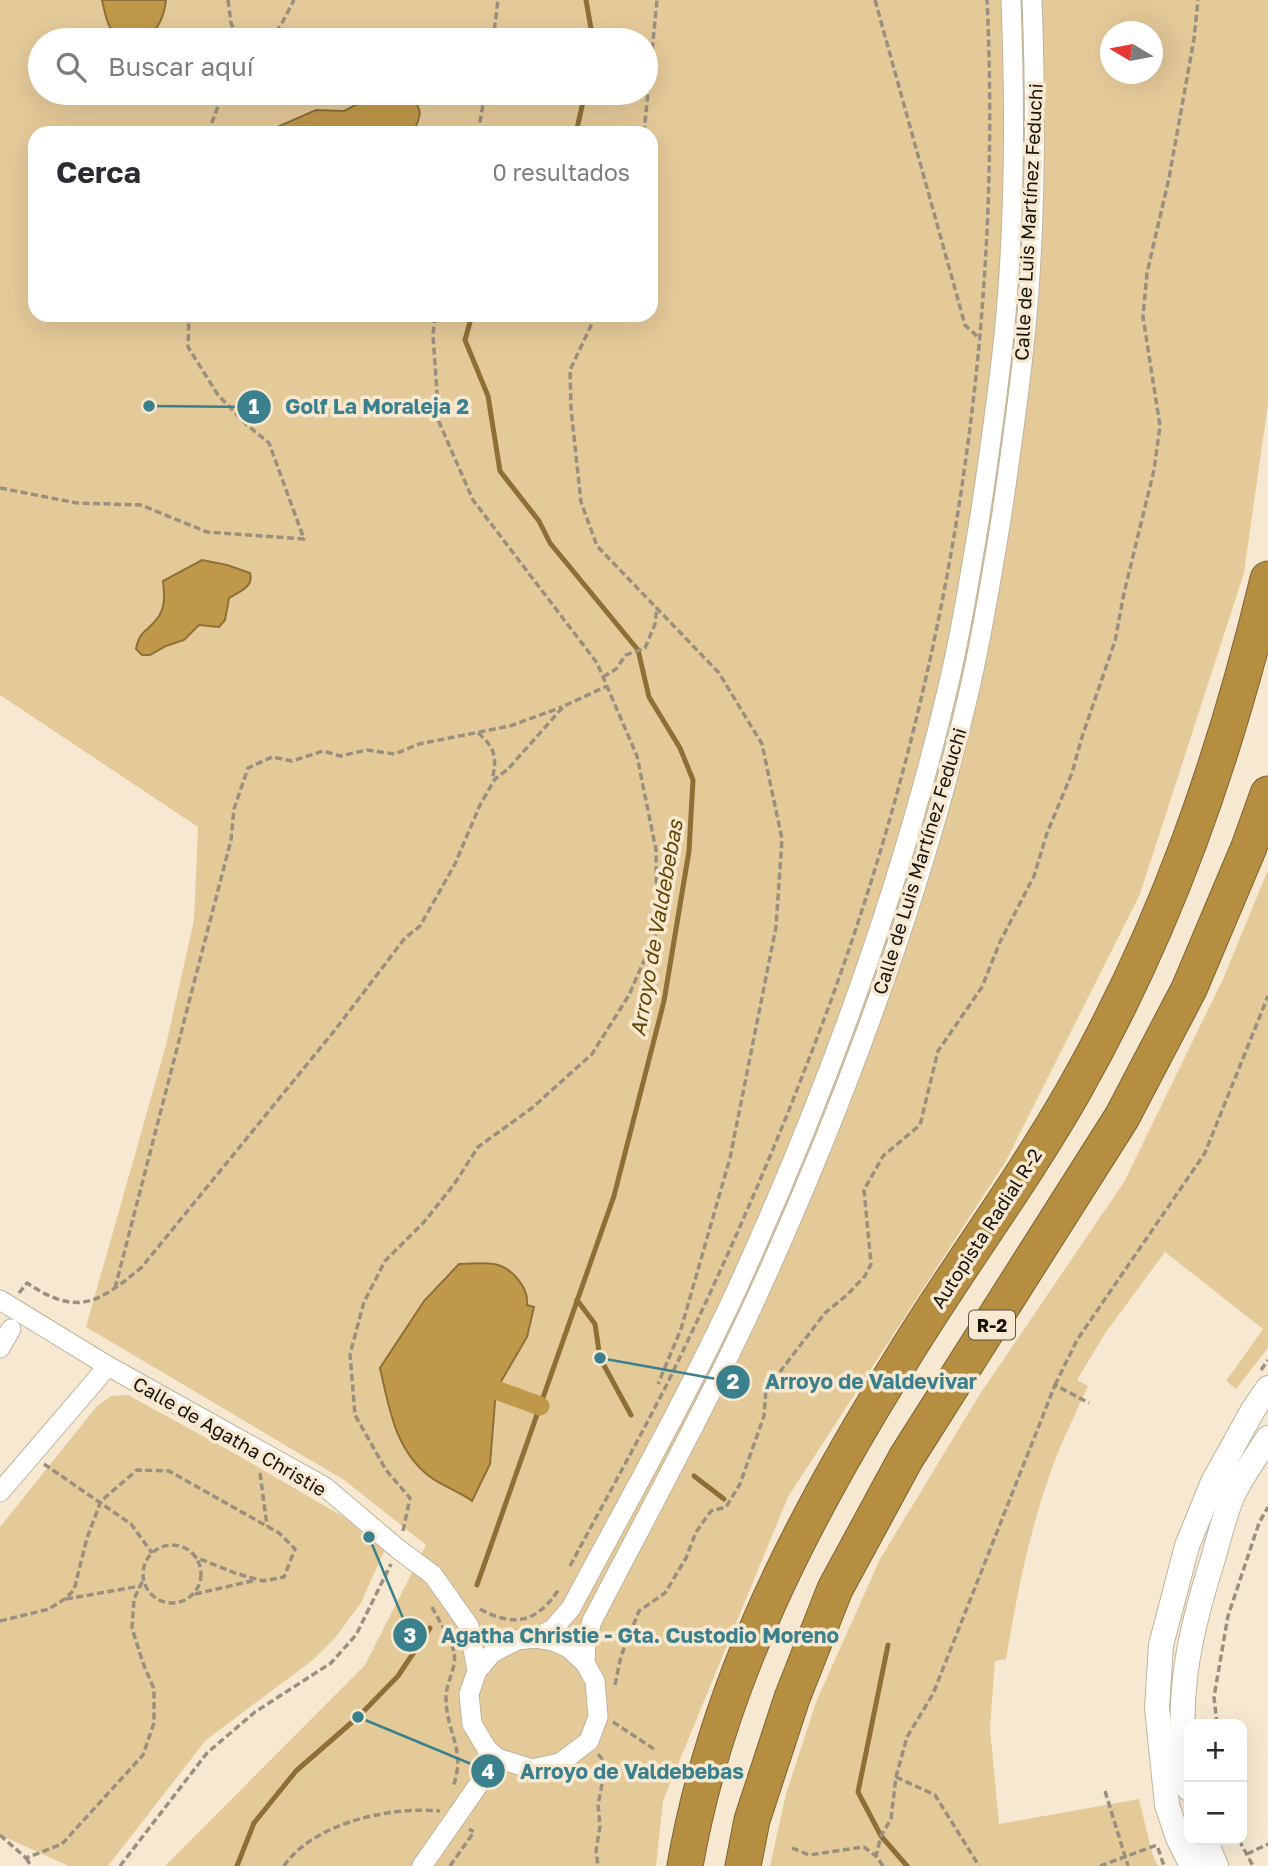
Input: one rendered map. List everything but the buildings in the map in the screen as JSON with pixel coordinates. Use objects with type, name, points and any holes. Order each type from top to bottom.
[{"type":"highway","name":"Autopista Radial R-2","points":[[685,1866],[716,1736],[743,1661],[775,1586],[834,1471],[897,1366],[1073,1092],[1141,960],[1190,844],[1223,746],[1245,674],[1268,579]]},
{"type":"highway","name":"R-2","points":[[743,1866],[752,1820],[792,1698],[835,1589],[906,1458],[1122,1117],[1189,989],[1249,847],[1268,794]]},
{"type":"street","name":"Calle de Luis Martínez Feduchi","points":[[526,1639],[553,1629],[571,1608],[735,1293],[833,1059],[877,937],[910,828],[947,690],[971,569],[992,438],[1006,313],[1012,185],[1014,83],[1011,0]]},
{"type":"street","name":"Calle de Luis Martínez Feduchi","points":[[585,1663],[586,1642],[593,1621],[754,1303],[803,1189],[853,1066],[898,944],[934,822],[968,695],[992,573],[1013,440],[1027,315],[1033,186],[1035,83],[1032,0]]},
{"type":"street","name":"Calle de Agatha Christie","points":[[5,1303],[108,1366],[325,1487],[433,1575],[470,1626],[477,1671]]},
{"type":"street","points":[[0,1348],[11,1329]]},
{"type":"street","points":[[0,1492],[108,1366]]},
{"type":"street","points":[[1192,1866],[1178,1838],[1167,1805],[1157,1708],[1161,1645],[1187,1546],[1213,1482],[1268,1388]]},
{"type":"street","points":[[1188,1782],[1183,1758],[1181,1707],[1188,1650],[1197,1608],[1233,1496],[1268,1438]]},
{"type":"street","points":[[470,1626],[490,1637],[526,1639],[553,1641],[569,1648],[585,1663],[595,1681],[598,1717],[589,1741],[560,1763],[532,1769],[497,1758],[487,1749],[472,1724],[469,1694],[477,1671],[492,1653],[526,1639]]},
{"type":"street","points":[[422,1866],[497,1758]]},
{"type":"street","points":[[1207,1845],[1216,1866]]},
{"type":"path","points":[[228,0],[233,28]]},
{"type":"path","points":[[279,28],[294,0]]},
{"type":"path","points":[[494,28],[498,0]]},
{"type":"path","points":[[654,28],[657,0]]},
{"type":"path","points":[[875,0],[965,325],[980,339]]},
{"type":"path","points":[[570,1567],[665,1387],[714,1284],[812,1051],[856,930],[889,822],[925,685],[970,434],[980,339],[988,209],[991,96],[987,0]]},
{"type":"path","points":[[614,1693],[621,1656],[639,1611],[665,1593],[686,1558],[696,1532],[711,1511],[726,1507],[740,1484],[764,1416],[766,1390],[825,1313],[865,1276],[871,1264],[864,1190],[883,1156],[920,1125],[938,1051],[982,987],[1000,942],[1034,876],[1047,833],[1072,773],[1115,640],[1154,470],[1160,426],[1143,317],[1147,273],[1169,178],[1194,39],[1198,0]]},
{"type":"path","points":[[211,126],[218,105]]},
{"type":"path","points":[[479,126],[483,105]]},
{"type":"path","points":[[644,126],[646,105]]},
{"type":"path","points":[[0,488],[77,503],[141,505],[207,532],[304,539],[269,443],[218,395],[188,347],[189,322]]},
{"type":"path","points":[[120,1866],[207,1754],[255,1712],[331,1663],[356,1635],[398,1549],[410,1497],[386,1470],[355,1415],[350,1354],[364,1302],[385,1261],[424,1222],[455,1183],[478,1147],[532,1108],[593,1054],[629,995],[657,931],[656,850],[637,756],[597,663],[473,500],[439,422],[434,322]]},
{"type":"path","points":[[593,322],[570,370],[571,409],[581,502],[597,546],[719,673],[762,744],[782,839],[776,927],[730,1158],[681,1329],[658,1384]]},
{"type":"path","points":[[603,677],[616,669],[626,655],[645,648],[655,624],[657,607]]},
{"type":"path","points":[[115,1290],[232,840],[234,809],[248,768],[272,757],[292,761],[323,751],[340,756],[367,750],[395,754],[419,744],[510,726],[607,686]]},
{"type":"path","points":[[5,1303],[27,1283],[44,1294],[68,1302],[86,1303],[109,1294],[141,1268],[335,1030],[405,938],[420,926],[455,864],[480,804],[491,786],[564,706]]},
{"type":"path","points":[[478,733],[491,744],[494,754],[496,764],[491,786]]},
{"type":"path","points":[[876,1856],[881,1836],[891,1819],[896,1777],[907,1737],[933,1694],[1055,1385],[1077,1340],[1205,1153],[1268,996]]},
{"type":"path","points":[[1055,1385],[1089,1403]]},
{"type":"path","points":[[590,1543],[652,1426]]},
{"type":"path","points":[[257,1449],[267,1526]]},
{"type":"path","points":[[32,1457],[101,1501],[131,1524],[152,1553]]},
{"type":"path","points":[[0,1621],[49,1609],[74,1590],[101,1501],[137,1471],[169,1471],[279,1533],[295,1549],[284,1577],[263,1581],[234,1573],[195,1557],[179,1546],[169,1545],[152,1553],[146,1561],[143,1580],[134,1600],[132,1628],[154,1689],[154,1723],[143,1755],[62,1844],[26,1858]]},
{"type":"path","points":[[1216,1719],[1214,1697],[1228,1616],[1259,1523],[1268,1507]]},
{"type":"path","points":[[577,1566],[583,1554]]},
{"type":"path","points":[[192,1595],[201,1575],[195,1557]]},
{"type":"path","points":[[475,1606],[498,1619],[516,1620],[544,1609],[564,1579]]},
{"type":"path","points":[[143,1580],[152,1596],[160,1601],[178,1603],[192,1595],[258,1580]]},
{"type":"path","points":[[66,1598],[140,1586]]},
{"type":"path","points":[[440,1599],[431,1606],[454,1652],[454,1665],[446,1692],[447,1713],[457,1749],[459,1770],[451,1793]]},
{"type":"path","points":[[598,1717],[612,1721],[654,1749]]},
{"type":"path","points":[[589,1741],[602,1759],[603,1779],[598,1805],[600,1826],[596,1851],[598,1866]]},
{"type":"path","points":[[896,1777],[935,1795],[979,1866]]},
{"type":"path","points":[[1105,1791],[1128,1866]]},
{"type":"path","points":[[284,1866],[292,1855],[317,1836],[373,1815],[416,1808],[443,1810]]},
{"type":"path","points":[[450,1866],[474,1832],[465,1826]]},
{"type":"path","points":[[0,1835],[26,1858],[31,1866]]},
{"type":"path","points":[[1247,1854],[1268,1844]]},
{"type":"path","points":[[1100,1866],[1157,1845]]},
{"type":"path","points":[[1242,1845],[1253,1866]]},
{"type":"path","points":[[792,1848],[808,1854],[864,1847],[876,1856],[883,1866]]},
{"type":"shaded area","points":[[0,0],[1268,0],[1268,404],[1244,573],[1140,894],[1006,1161],[788,1497],[663,1801],[656,1866],[165,1866],[365,1665],[426,1545],[344,1480],[86,1327],[166,1045],[194,920],[198,827],[0,695]]},
{"type":"shaded area","points":[[102,0],[166,0],[156,28],[111,28]]},
{"type":"shaded area","points":[[356,105],[418,105],[420,113],[416,126],[280,126],[316,110],[344,111]]},
{"type":"shaded area","points":[[202,560],[250,573],[250,582],[229,598],[225,620],[219,627],[199,625],[184,640],[150,655],[142,655],[136,649],[143,633],[156,621],[163,608],[163,581]]},
{"type":"shaded area","points":[[1268,870],[1268,1348],[1236,1389],[1226,1381],[1263,1329],[1165,1252],[1106,1332],[1077,1380],[1088,1386],[1059,1450],[1041,1501],[1021,1579],[1006,1659],[995,1661],[990,1728],[999,1824],[1139,1799],[1152,1853],[1158,1866],[770,1866],[786,1794],[816,1702],[880,1559],[980,1394],[1124,1182],[1223,979]]},
{"type":"shaded area","points":[[490,1263],[507,1269],[522,1285],[527,1305],[534,1307],[527,1337],[496,1390],[490,1464],[472,1501],[429,1476],[408,1454],[395,1427],[380,1368],[424,1301],[459,1264]]},
{"type":"shaded area","points":[[128,1395],[344,1517],[385,1549],[361,1603],[335,1638],[313,1660],[206,1740],[108,1866],[69,1866],[0,1835],[0,1527],[97,1406],[111,1396]]},
{"type":"waterway","name":"Arroyo de Valdebebas","points":[[586,0],[591,28]]},
{"type":"waterway","name":"Arroyo de Valdebebas","points":[[578,126],[582,105]]},
{"type":"waterway","name":"Arroyo de Valdebebas","points":[[470,322],[465,340],[488,396],[500,471],[539,521],[550,543],[638,650],[649,697],[680,748],[693,780],[689,851],[664,1001],[614,1196],[477,1585]]},
{"type":"waterway","points":[[577,1300],[595,1324],[600,1358],[631,1415]]},
{"type":"waterway","points":[[496,1390],[540,1406]]},
{"type":"waterway","points":[[694,1476],[724,1499]]},
{"type":"waterway","name":"Arroyo de Valdebebas","points":[[237,1866],[254,1823],[296,1771],[358,1717],[398,1676],[430,1628]]},
{"type":"waterway","points":[[888,1645],[858,1792],[881,1836],[907,1866]]},
{"type":"place","name":"Golf La Moraleja 2","points":[[149,406]]},
{"type":"place","name":"Arroyo de Valdevivar","points":[[600,1358]]},
{"type":"place","name":"Agatha Christie - Gta. Custodio Moreno","points":[[369,1537]]},
{"type":"place","name":"Arroyo de Valdebebas","points":[[358,1717]]}]
